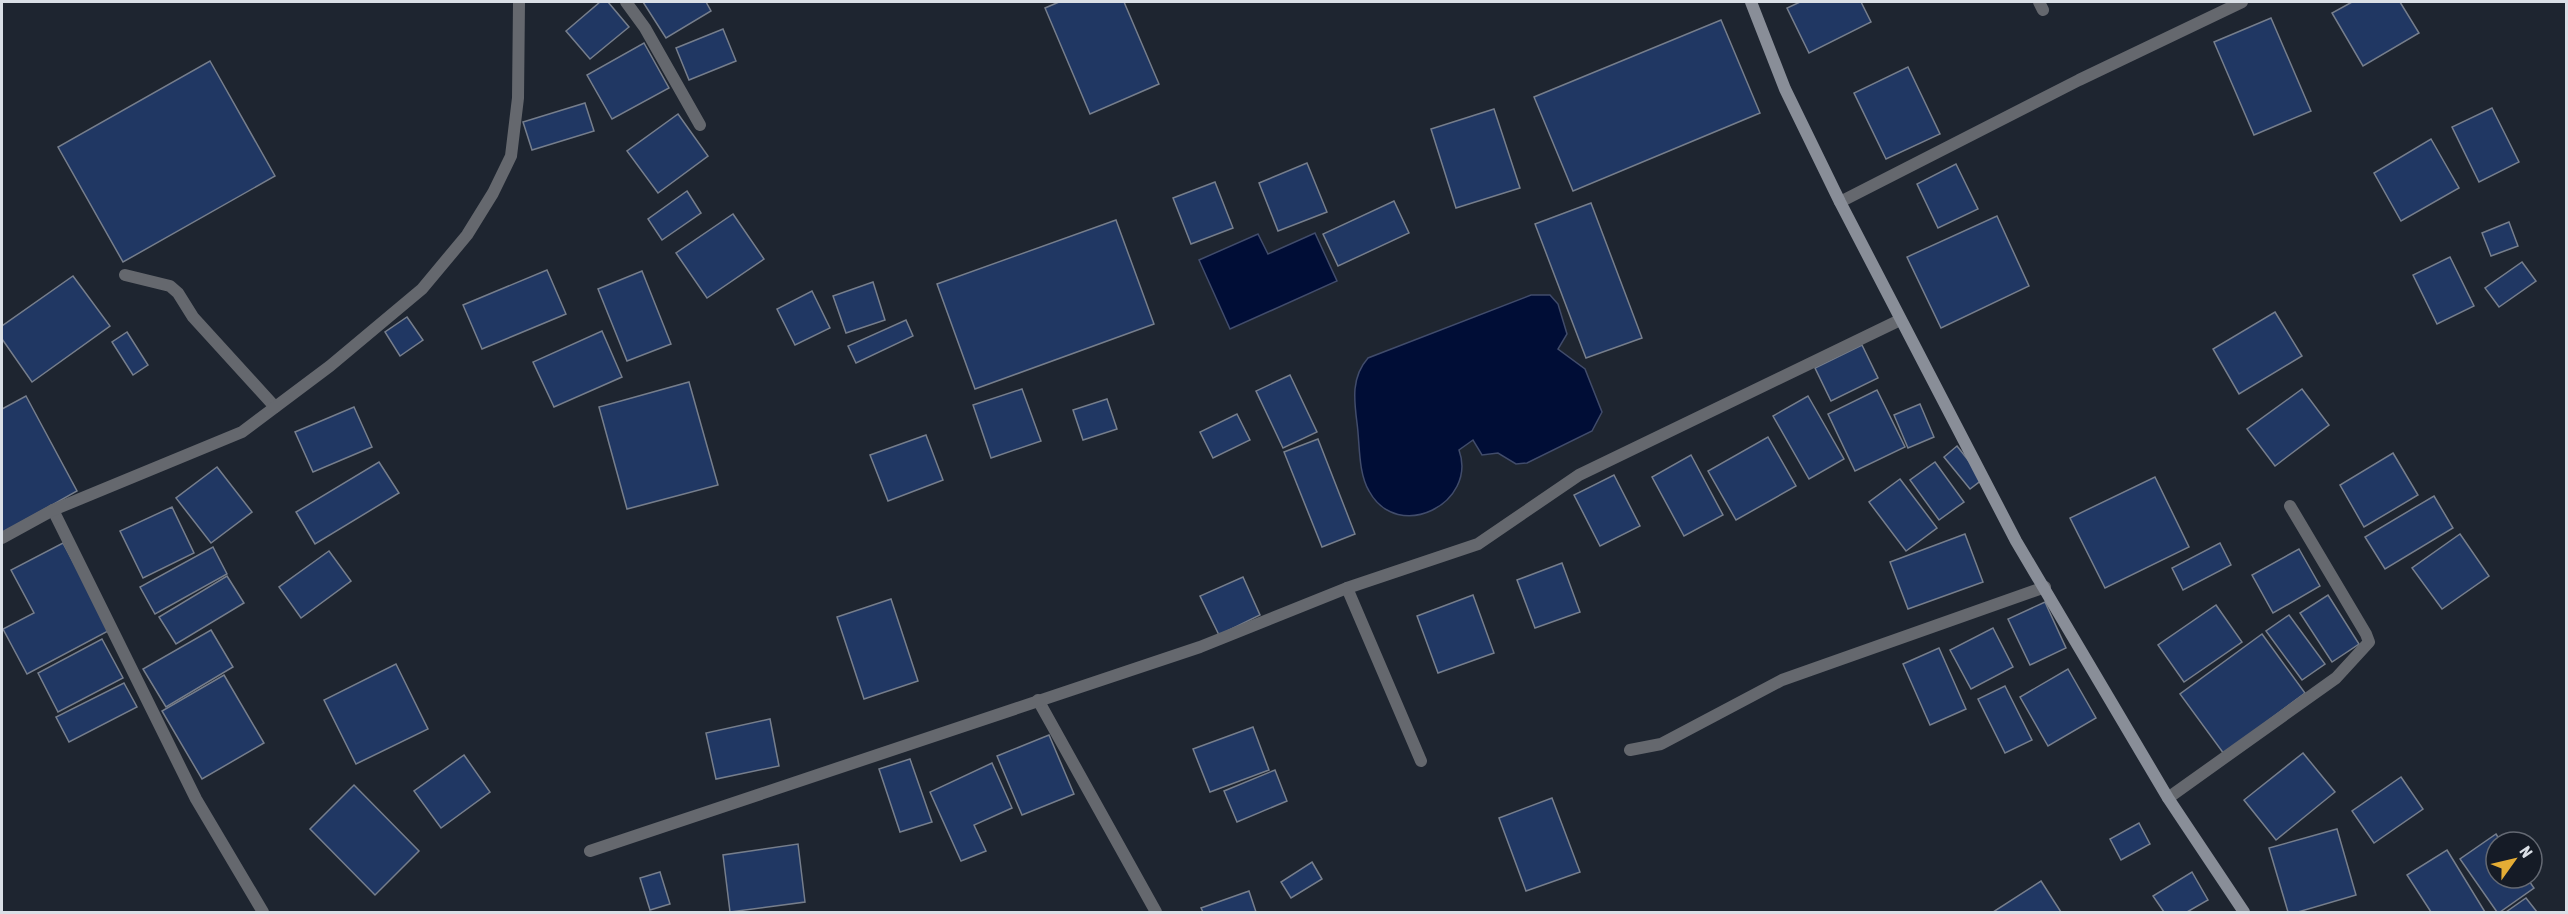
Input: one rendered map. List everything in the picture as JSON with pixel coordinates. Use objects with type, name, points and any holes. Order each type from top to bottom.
[{"type":"street","points":[[2,538],[53,510],[242,432],[388,320],[422,289],[467,235],[488,201],[511,156],[518,98],[519,2]]},
{"type":"street","points":[[626,2],[645,28],[700,125]]},
{"type":"street","points":[[1750,2],[1785,89],[1840,202],[2016,541],[2168,798],[2244,912]]},
{"type":"street","points":[[1840,202],[2079,80],[2242,2]]},
{"type":"street","points":[[125,275],[170,286],[178,293],[193,317],[275,407]]},
{"type":"street","points":[[590,851],[1200,646],[1347,588],[1478,544],[1579,475],[1900,320]]},
{"type":"street","points":[[2168,798],[2336,678],[2369,642],[2290,506]]},
{"type":"street","points":[[53,510],[196,798],[263,912]]},
{"type":"street","points":[[1630,750],[1661,744],[1782,680],[2045,587]]},
{"type":"street","points":[[1347,588],[1421,761]]},
{"type":"street","points":[[1038,700],[1156,912]]},
{"type":"water","points":[[1315,233],[1337,281],[1230,329],[1199,260],[1258,234],[1268,254]]},
{"type":"water","points":[[1531,295],[1550,295],[1558,304],[1567,334],[1558,349],[1585,369],[1602,412],[1592,431],[1527,463],[1516,464],[1498,453],[1482,455],[1473,440],[1459,450],[1462,469],[1457,486],[1447,500],[1432,510],[1415,515],[1398,514],[1382,507],[1365,484],[1361,467],[1355,389],[1363,365],[1368,358]]},
{"type":"building","points":[[600,2],[608,2],[629,27],[590,59],[566,31]]},
{"type":"building","points":[[643,2],[706,2],[711,11],[666,38]]},
{"type":"building","points":[[1059,2],[1124,2],[1159,84],[1090,114],[1045,8]]},
{"type":"building","points":[[1800,2],[1861,2],[1871,22],[1809,53],[1787,8]]},
{"type":"building","points":[[2352,2],[2400,2],[2419,33],[2363,66],[2332,13]]},
{"type":"building","points":[[2271,18],[2311,111],[2254,135],[2214,42]]},
{"type":"building","points":[[1721,20],[1760,113],[1573,191],[1534,97]]},
{"type":"building","points":[[723,29],[736,61],[689,80],[676,48]]},
{"type":"building","points":[[644,43],[669,88],[612,119],[587,75]]},
{"type":"building","points":[[210,61],[275,176],[123,262],[58,147]]},
{"type":"building","points":[[1908,67],[1940,134],[1886,159],[1854,93]]},
{"type":"building","points":[[585,103],[594,131],[532,150],[523,122]]},
{"type":"building","points":[[2492,108],[2519,162],[2479,182],[2452,127]]},
{"type":"building","points":[[1494,109],[1520,188],[1456,208],[1431,129]]},
{"type":"building","points":[[678,114],[708,156],[658,193],[627,151]]},
{"type":"building","points":[[2431,139],[2459,188],[2401,221],[2374,173]]},
{"type":"building","points":[[1307,163],[1327,212],[1278,231],[1259,183]]},
{"type":"building","points":[[1956,164],[1978,209],[1938,228],[1917,184]]},
{"type":"building","points":[[1215,182],[1233,228],[1191,244],[1173,198]]},
{"type":"building","points":[[687,191],[701,213],[662,240],[648,219]]},
{"type":"building","points":[[1394,201],[1409,233],[1338,266],[1323,234]]},
{"type":"building","points":[[1591,203],[1642,338],[1586,358],[1535,224]]},
{"type":"building","points":[[733,214],[764,259],[707,298],[676,253]]},
{"type":"building","points":[[1997,216],[2029,286],[1941,328],[1907,257]]},
{"type":"building","points":[[1116,220],[1154,324],[975,389],[937,284]]},
{"type":"building","points":[[2509,222],[2518,246],[2491,256],[2482,233]]},
{"type":"building","points":[[2450,257],[2474,306],[2437,324],[2413,275]]},
{"type":"building","points":[[2522,262],[2536,281],[2499,307],[2485,288]]},
{"type":"building","points":[[547,270],[566,314],[482,349],[463,305]]},
{"type":"building","points":[[642,271],[671,344],[627,361],[598,289]]},
{"type":"building","points":[[73,276],[110,326],[32,382],[2,339],[2,326]]},
{"type":"building","points":[[873,282],[885,320],[846,333],[833,296]]},
{"type":"building","points":[[812,291],[830,328],[795,345],[777,309]]},
{"type":"building","points":[[2275,312],[2302,356],[2239,394],[2213,349]]},
{"type":"building","points":[[407,317],[423,340],[400,356],[385,332]]},
{"type":"building","points":[[906,320],[913,336],[856,363],[848,346]]},
{"type":"building","points":[[602,331],[622,377],[554,407],[533,362]]},
{"type":"building","points":[[127,332],[148,365],[133,375],[112,342]]},
{"type":"building","points":[[1862,345],[1878,378],[1831,401],[1815,368]]},
{"type":"building","points":[[1290,375],[1317,432],[1283,448],[1256,391]]},
{"type":"building","points":[[689,382],[718,485],[627,509],[599,407]]},
{"type":"building","points":[[1022,389],[1041,441],[991,458],[973,405]]},
{"type":"building","points":[[2302,389],[2329,425],[2275,466],[2247,429]]},
{"type":"building","points":[[1877,390],[1905,447],[1855,471],[1828,414]]},
{"type":"building","points":[[26,396],[77,491],[2,533],[2,409]]},
{"type":"building","points":[[1808,396],[1844,459],[1809,479],[1773,416]]},
{"type":"building","points":[[1107,399],[1117,429],[1083,440],[1073,410]]},
{"type":"building","points":[[1920,404],[1934,437],[1908,448],[1894,415]]},
{"type":"building","points":[[354,407],[372,447],[313,472],[295,432]]},
{"type":"building","points":[[1237,414],[1250,440],[1213,458],[1200,432]]},
{"type":"building","points":[[926,435],[943,480],[888,501],[870,455]]},
{"type":"building","points":[[1768,437],[1796,486],[1736,520],[1708,471]]},
{"type":"building","points":[[1318,439],[1355,534],[1322,547],[1284,452]]},
{"type":"building","points":[[1957,446],[1983,479],[1970,489],[1944,457]]},
{"type":"building","points":[[2393,453],[2418,495],[2364,527],[2340,485]]},
{"type":"building","points":[[1691,455],[1723,515],[1684,536],[1652,477]]},
{"type":"building","points":[[379,462],[399,493],[315,544],[296,512]]},
{"type":"building","points":[[1935,462],[1964,502],[1939,520],[1910,480]]},
{"type":"building","points":[[217,467],[252,512],[211,543],[176,498]]},
{"type":"building","points":[[1614,475],[1640,526],[1600,546],[1574,495]]},
{"type":"building","points":[[2155,477],[2189,547],[2105,588],[2070,518]]},
{"type":"building","points":[[1900,479],[1937,528],[1906,551],[1869,502]]},
{"type":"building","points":[[2434,496],[2453,528],[2385,569],[2365,537]]},
{"type":"building","points":[[172,507],[194,553],[143,578],[120,531]]},
{"type":"building","points":[[1965,534],[1983,582],[1908,609],[1890,562]]},
{"type":"building","points":[[2460,534],[2489,576],[2442,609],[2412,568]]},
{"type":"building","points":[[63,543],[110,630],[27,674],[3,629],[34,613],[11,570]]},
{"type":"building","points":[[2220,543],[2231,565],[2183,590],[2172,568]]},
{"type":"building","points":[[213,547],[227,574],[155,614],[140,587]]},
{"type":"building","points":[[2299,549],[2320,586],[2273,613],[2252,575]]},
{"type":"building","points":[[329,551],[351,581],[301,618],[279,587]]},
{"type":"building","points":[[1562,563],[1580,612],[1535,628],[1517,580]]},
{"type":"building","points":[[227,576],[244,603],[176,644],[159,617]]},
{"type":"building","points":[[1243,577],[1260,615],[1219,635],[1200,596]]},
{"type":"building","points":[[1473,595],[1494,653],[1438,673],[1417,616]]},
{"type":"building","points":[[2328,595],[2359,644],[2332,662],[2300,613]]},
{"type":"building","points":[[891,599],[918,681],[864,699],[837,617]]},
{"type":"building","points":[[2045,602],[2066,648],[2030,665],[2008,619]]},
{"type":"building","points":[[2216,605],[2242,642],[2184,682],[2158,645]]},
{"type":"building","points":[[2289,615],[2325,664],[2302,680],[2266,631]]},
{"type":"building","points":[[1993,628],[2013,667],[1971,689],[1950,650]]},
{"type":"building","points":[[211,630],[233,667],[166,707],[143,669]]},
{"type":"building","points":[[2262,634],[2305,693],[2224,754],[2180,694]]},
{"type":"building","points":[[102,639],[123,678],[58,712],[38,673]]},
{"type":"building","points":[[1939,648],[1966,709],[1930,725],[1903,664]]},
{"type":"building","points":[[396,664],[428,729],[356,764],[324,700]]},
{"type":"building","points":[[2068,669],[2096,718],[2048,746],[2020,697]]},
{"type":"building","points":[[224,675],[264,743],[202,779],[162,711]]},
{"type":"building","points":[[124,683],[137,707],[69,742],[56,717]]},
{"type":"building","points":[[2005,686],[2032,740],[2005,753],[1978,699]]},
{"type":"building","points":[[770,719],[779,766],[716,779],[706,733]]},
{"type":"building","points":[[1253,727],[1269,770],[1210,792],[1193,749]]},
{"type":"building","points":[[1049,735],[1074,794],[1022,815],[997,756]]},
{"type":"building","points":[[2303,753],[2335,792],[2276,840],[2244,800]]},
{"type":"building","points":[[464,755],[490,792],[441,828],[414,791]]},
{"type":"building","points":[[910,759],[932,822],[900,832],[879,769]]},
{"type":"building","points":[[992,763],[1012,808],[974,825],[986,851],[961,861],[930,792]]},
{"type":"building","points":[[1275,770],[1287,801],[1237,822],[1224,791]]},
{"type":"building","points":[[2401,777],[2423,809],[2374,843],[2352,811]]},
{"type":"building","points":[[354,785],[419,851],[375,895],[310,829]]},
{"type":"building","points":[[1552,798],[1580,872],[1526,891],[1499,818]]},
{"type":"building","points":[[2139,823],[2150,844],[2121,860],[2110,839]]},
{"type":"building","points":[[2337,829],[2356,895],[2298,912],[2288,912],[2269,848]]},
{"type":"building","points":[[2484,842],[2484,890],[2531,890],[2497,912],[2460,859]]},
{"type":"building","points":[[798,844],[805,902],[730,912],[723,855]]},
{"type":"building","points":[[2447,850],[2485,912],[2431,912],[2407,875]]},
{"type":"building","points":[[1312,862],[1322,879],[1291,898],[1281,882]]},
{"type":"building","points":[[660,872],[670,904],[650,910],[640,878]]},
{"type":"building","points":[[2192,872],[2208,900],[2187,912],[2164,912],[2153,896]]},
{"type":"building","points":[[2041,881],[2061,912],[1993,912]]},
{"type":"building","points":[[1249,891],[1256,912],[1203,912],[1201,908]]},
{"type":"building","points":[[2526,898],[2537,912],[2506,912]]}]
